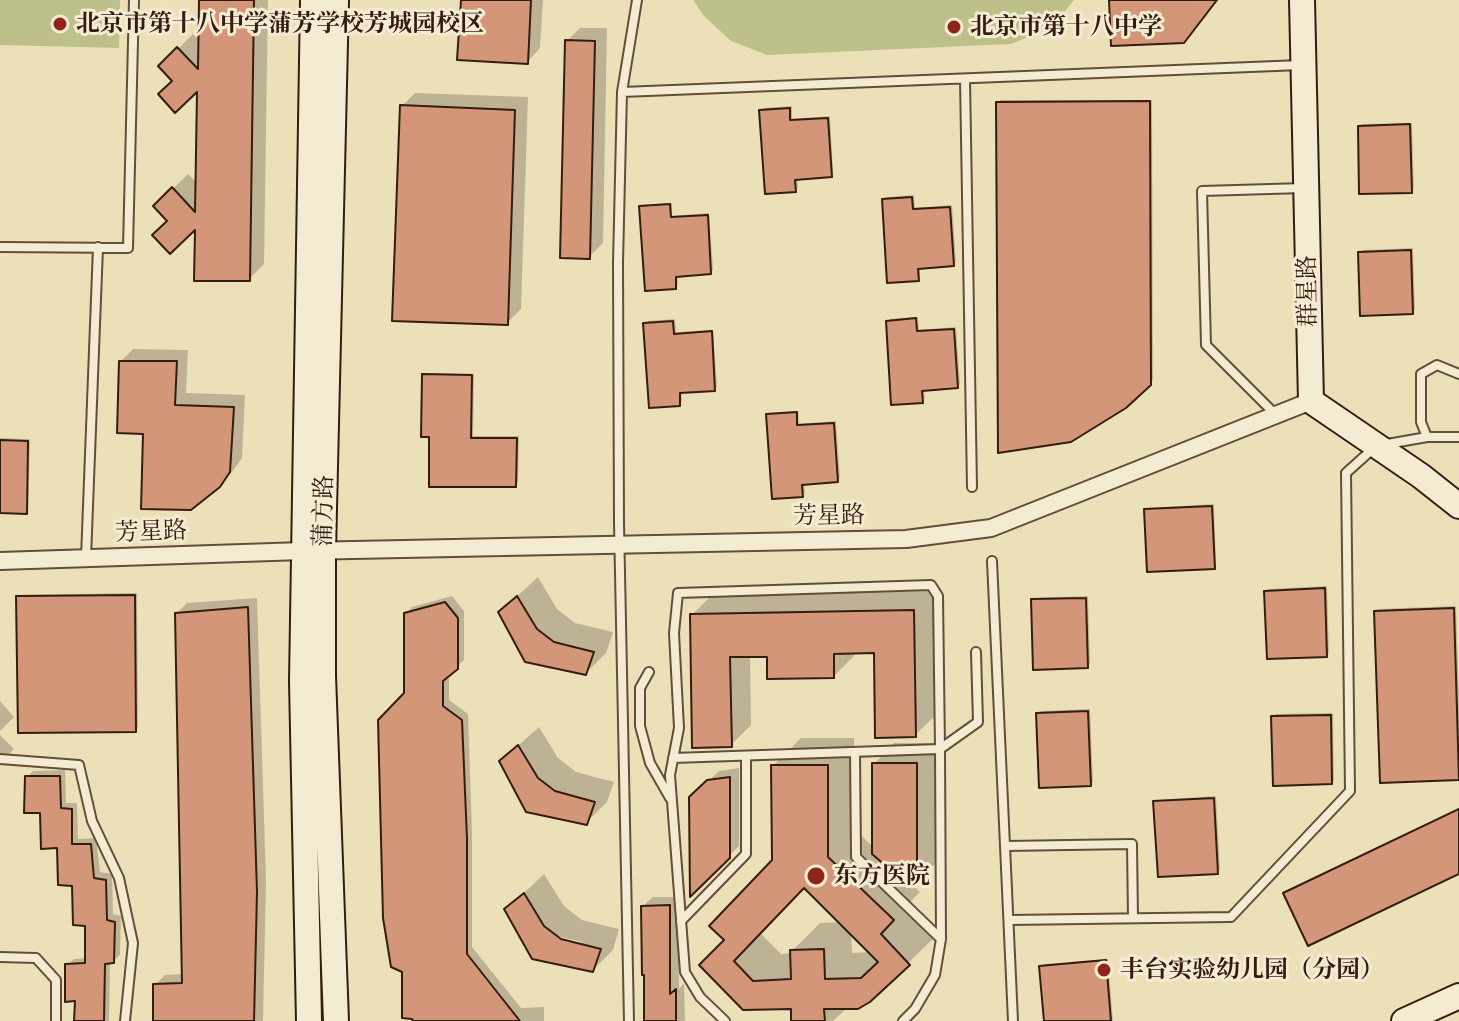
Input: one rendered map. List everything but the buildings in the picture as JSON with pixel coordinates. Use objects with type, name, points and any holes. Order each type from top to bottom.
[{"type":"street","name":"蒲方路","points":[[313,0],[313,551],[323,676],[336,1021]]},
{"type":"street","name":"蒲方路","points":[[309,1021],[302,681],[313,551],[336,0]]},
{"type":"street","name":"群星路","points":[[1302,0],[1311,401]]},
{"type":"street","name":"芳星路","points":[[0,561],[619,543],[906,539],[991,528],[1311,401]]},
{"type":"street","points":[[1311,401],[1421,476],[1459,506]]},
{"type":"street","points":[[1404,1021],[1459,996]]},
{"type":"lane","points":[[0,247],[128,248],[134,0]]},
{"type":"lane","points":[[629,1021],[619,543],[618,263],[622,92],[637,0]]},
{"type":"lane","points":[[622,92],[1303,65]]},
{"type":"lane","points":[[965,79],[972,487]]},
{"type":"lane","points":[[1275,415],[1206,345],[1202,191],[1306,188]]},
{"type":"lane","points":[[86,558],[98,247]]},
{"type":"lane","points":[[1427,437],[1421,422],[1421,374],[1437,365],[1459,374]]},
{"type":"lane","points":[[1009,920],[1231,917],[1350,791],[1346,473],[1376,446],[1427,437],[1459,437]]},
{"type":"lane","points":[[992,561],[1013,1021]]},
{"type":"lane","points":[[725,1021],[700,997],[685,972],[670,800],[670,775],[679,728],[674,633],[678,593],[931,585],[938,596],[941,939],[935,975],[915,1009],[903,1021]]},
{"type":"lane","points":[[673,758],[940,749],[978,722],[976,652]]},
{"type":"lane","points":[[649,672],[640,688],[640,726],[650,763],[670,800]]},
{"type":"lane","points":[[855,752],[856,857],[941,939]]},
{"type":"lane","points":[[681,921],[746,854],[746,756]]},
{"type":"lane","points":[[0,759],[79,765],[92,821],[119,878],[133,943],[125,1021]]},
{"type":"lane","points":[[1006,846],[1132,844],[1133,918]]},
{"type":"lane","points":[[0,957],[36,958],[56,980],[56,1021]]},
{"type":"green space","name":"北京市第十八中学蒲芳学校芳城园校区","points":[[0,0],[120,0],[119,48],[0,45]]},
{"type":"green space","points":[[693,0],[1074,0],[1052,27],[1011,44],[767,55],[731,41],[704,16]]},
{"type":"place","name":"北京市第十八中学蒲芳学校芳城园校区","points":[[60,24]]},
{"type":"place","name":"北京市第十八中学","points":[[954,27]]},
{"type":"place","name":"东方医院","points":[[816,876]]},
{"type":"place","name":"丰台实验幼儿园（分园）","points":[[1104,970]]}]
